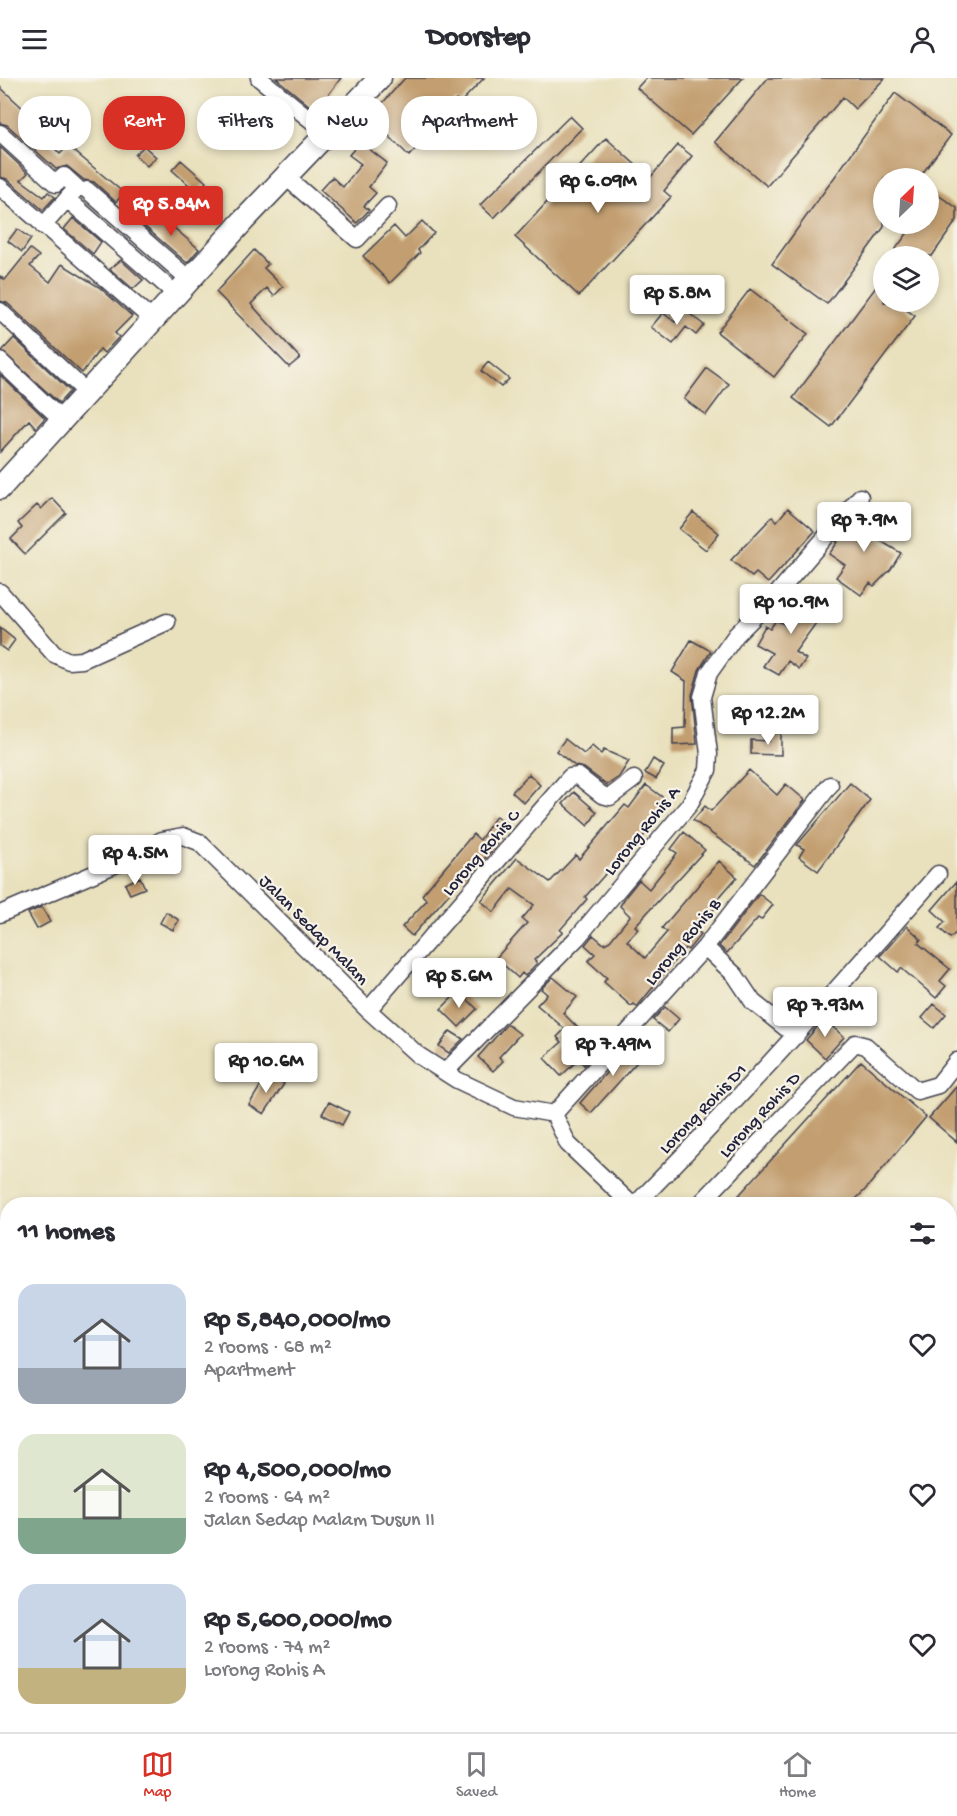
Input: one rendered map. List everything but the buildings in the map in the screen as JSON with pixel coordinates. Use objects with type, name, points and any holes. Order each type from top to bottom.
[{"type":"main road","points":[[363,96],[380,78]]},
{"type":"main road","points":[[0,488],[310,150]]},
{"type":"street","points":[[260,78],[306,116]]},
{"type":"street","points":[[0,133],[56,184],[64,176],[77,188],[43,226]]},
{"type":"street","points":[[285,176],[357,239],[388,206]]},
{"type":"street","points":[[0,187],[154,321]]},
{"type":"street","points":[[87,190],[184,287]]},
{"type":"street","points":[[67,199],[184,287]]},
{"type":"street","points":[[0,311],[86,392]]},
{"type":"street","points":[[0,361],[62,420]]},
{"type":"street","name":"Lorong Rohis A","points":[[445,1072],[577,938],[688,805],[708,770],[709,754],[702,697],[710,673],[736,635],[776,595],[860,497]]},
{"type":"street","points":[[0,592],[54,654],[69,661],[81,660],[168,622]]},
{"type":"street","name":"Lorong Rohis C","points":[[368,1010],[570,777],[579,776],[602,795],[610,797],[634,779]]},
{"type":"street","name":"Lorong Rohis B","points":[[554,1114],[705,948],[830,785]]},
{"type":"street","name":"Jalan Sedap Malam","points":[[0,914],[133,857],[162,840],[183,836],[199,842],[368,1010],[418,1054],[445,1072],[514,1107],[554,1114]]},
{"type":"street","name":"Lorong Rohis D1","points":[[643,1197],[796,1036],[938,874]]},
{"type":"street","points":[[705,948],[735,975],[753,1002],[796,1036]]},
{"type":"street","name":"Lorong Rohis D","points":[[707,1197],[855,1043],[866,1046],[917,1091],[938,1085],[957,1061]]},
{"type":"street","points":[[554,1114],[568,1144],[624,1197]]}]
